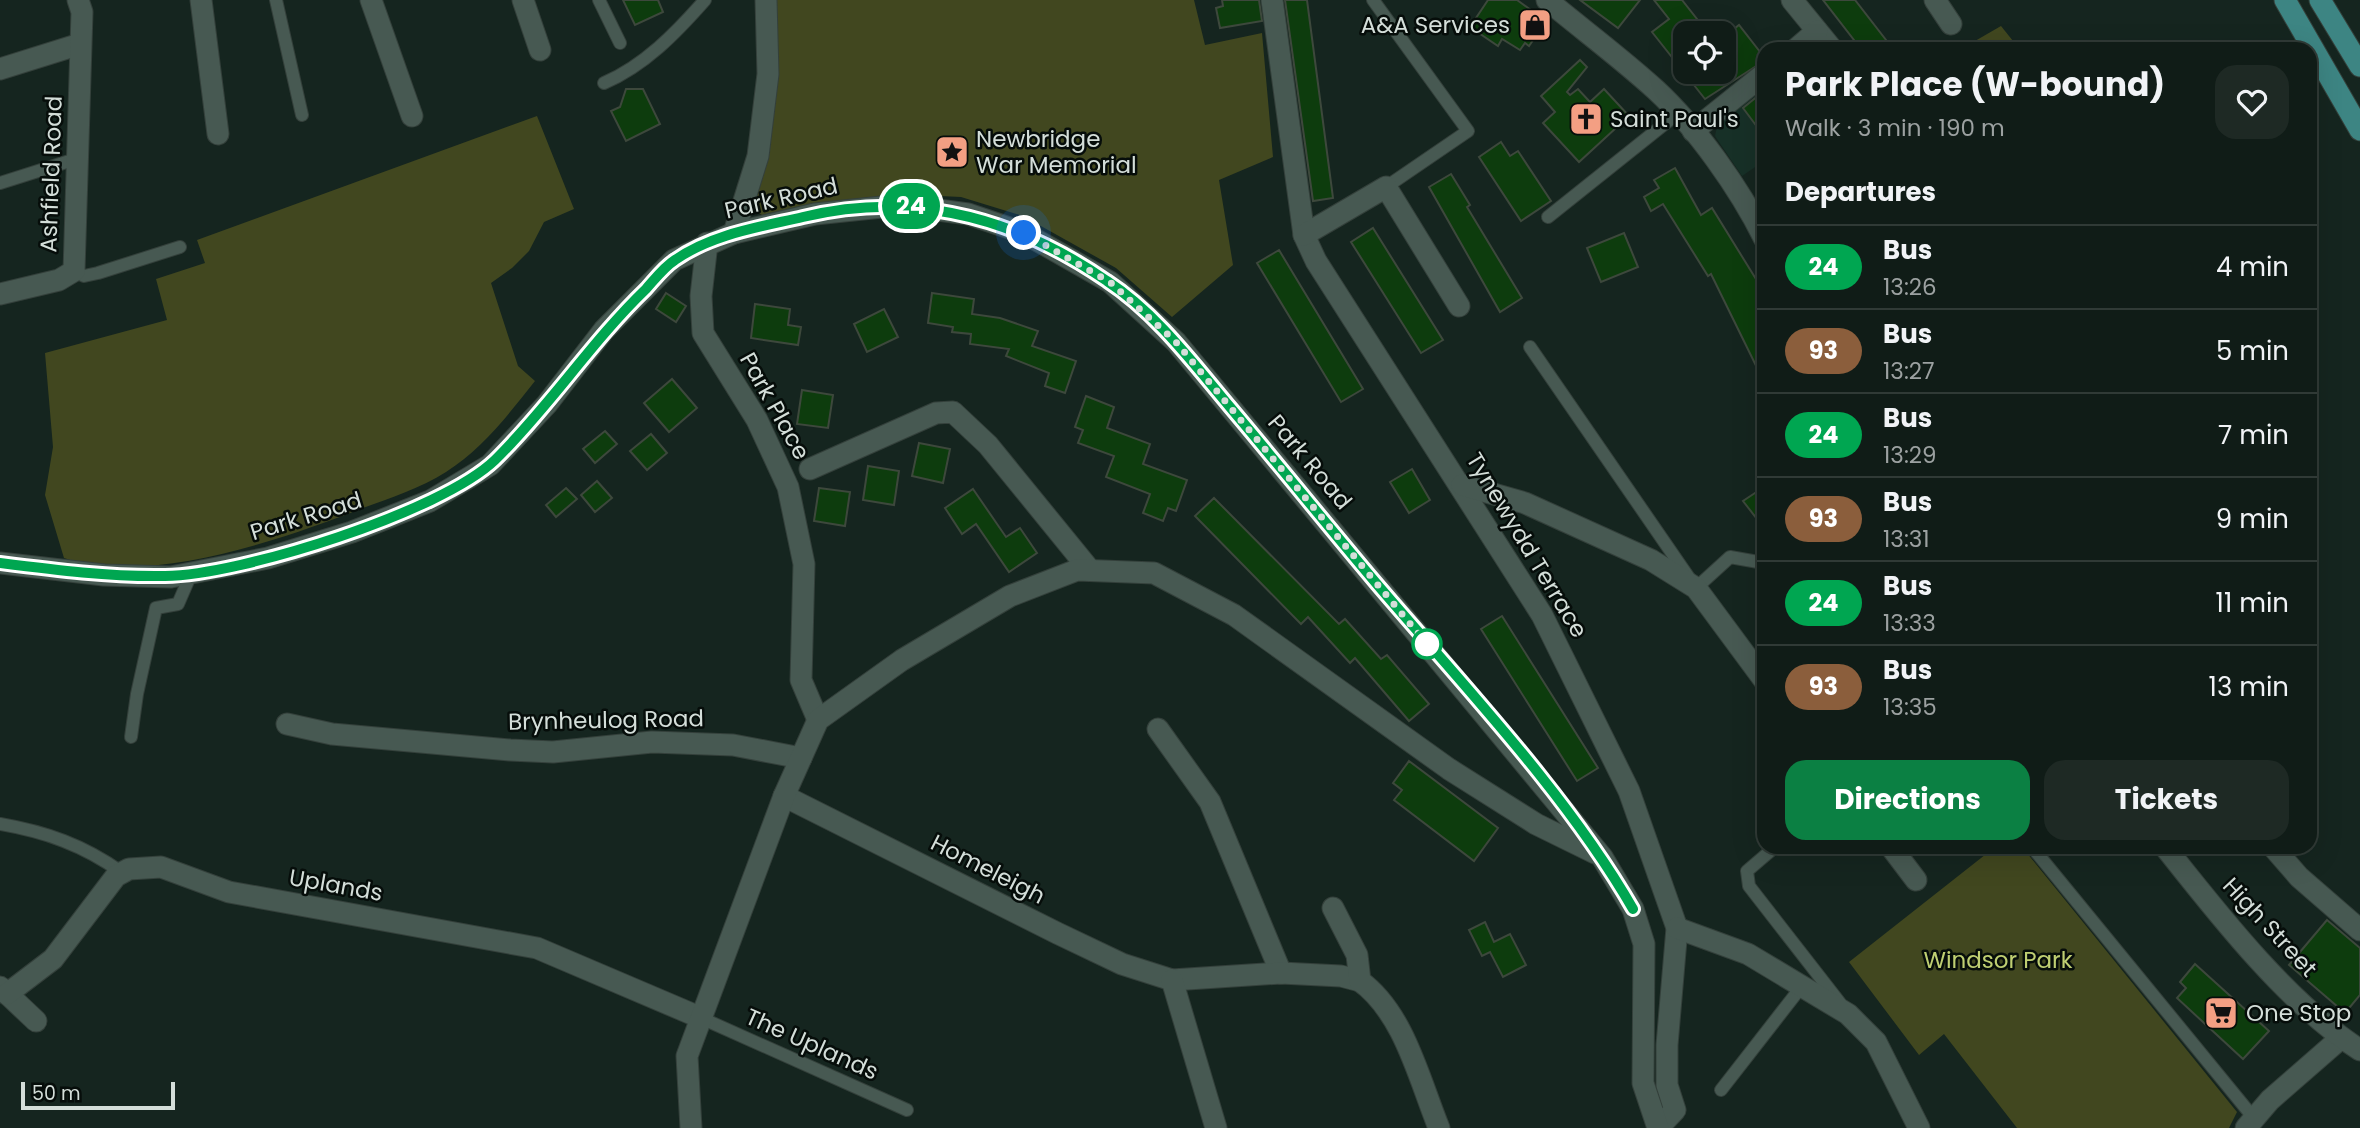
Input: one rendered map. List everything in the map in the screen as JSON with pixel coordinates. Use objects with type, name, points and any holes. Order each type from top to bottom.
[{"type":"main road","points":[[2285,0],[2309,42]]},
{"type":"main road","points":[[2320,0],[2360,66]]},
{"type":"main road","points":[[2317,55],[2360,130]]},
{"type":"street","name":"Ashfield Road","points":[[0,294],[59,280],[74,271],[82,12],[78,0]]},
{"type":"street","points":[[201,0],[218,134]]},
{"type":"street","points":[[371,0],[412,116]]},
{"type":"street","points":[[523,0],[540,50]]},
{"type":"street","points":[[734,233],[760,142],[768,74],[766,0]]},
{"type":"street","name":"Tynewydd Terrace","points":[[1272,0],[1304,235],[1316,261],[1462,485],[1542,615],[1629,791],[1677,928],[1667,1045],[1667,1085],[1675,1110],[1658,1128]]},
{"type":"street","points":[[1547,0],[1657,91],[1693,131],[1735,190],[1757,227]]},
{"type":"street","points":[[1792,0],[1826,42]]},
{"type":"street","points":[[1935,0],[1951,24]]},
{"type":"street","points":[[1805,42],[1818,32]]},
{"type":"street","points":[[0,69],[80,44]]},
{"type":"street","points":[[1693,131],[1757,80]]},
{"type":"street","points":[[1304,235],[1386,187],[1459,306]]},
{"type":"street","name":"Park Road","points":[[0,563],[104,575],[171,577],[268,558],[352,532],[430,501],[489,465],[547,404],[604,330],[674,260],[734,233],[851,208],[901,205],[968,214],[1024,233],[1110,282],[1176,342],[1602,857],[1633,909],[1644,944],[1643,1083],[1658,1128]]},
{"type":"street","name":"Park Place","points":[[707,243],[701,296],[703,333],[757,420],[788,486],[804,564],[801,680],[818,720]]},
{"type":"street","name":"Park Place","points":[[810,469],[936,413],[953,412],[988,445],[1089,569]]},
{"type":"street","points":[[1462,485],[1525,503],[1651,560],[1696,588],[1757,671]]},
{"type":"street","points":[[691,1128],[687,1056],[699,1017],[784,796],[818,720],[902,660],[1010,596],[1089,569],[1154,573],[1234,615],[1449,769],[1536,824],[1602,857]]},
{"type":"street","name":"Brynheulog Road","points":[[287,724],[332,734],[460,746],[553,752],[652,742],[733,745],[801,758]]},
{"type":"street","points":[[1158,729],[1210,802],[1281,973]]},
{"type":"street","name":"Homeleigh","points":[[784,796],[1122,964],[1172,980],[1281,973],[1341,976],[1360,981]]},
{"type":"street","points":[[1896,854],[1916,880]]},
{"type":"street","name":"High Street","points":[[2171,854],[2266,966],[2341,1038],[2360,1050]]},
{"type":"street","points":[[2279,854],[2299,877],[2360,930]]},
{"type":"street","name":"Uplands","points":[[121,872],[138,867],[161,867],[229,892],[537,948],[699,1017]]},
{"type":"street","points":[[36,1021],[4,990],[53,959],[121,872]]},
{"type":"street","points":[[1333,908],[1357,955],[1360,981],[1379,995],[1394,1020],[1439,1128]]},
{"type":"street","points":[[1677,928],[1748,954],[1848,1014],[1876,1042],[1919,1128]]},
{"type":"street","points":[[1172,980],[1216,1128]]},
{"type":"street","points":[[2249,1123],[2341,1038]]},
{"type":"lane","points":[[276,0],[302,115]]},
{"type":"lane","points":[[599,0],[620,43]]},
{"type":"lane","points":[[604,83],[628,73],[683,26],[705,0]]},
{"type":"lane","points":[[1373,0],[1468,131],[1386,187]]},
{"type":"lane","points":[[1548,217],[1677,114]]},
{"type":"lane","points":[[0,183],[79,158]]},
{"type":"lane","points":[[74,271],[83,276],[98,273],[180,247]]},
{"type":"lane","points":[[1530,347],[1696,588],[1730,557],[1757,562]]},
{"type":"lane","points":[[131,737],[136,694],[156,608],[178,604],[191,574]]},
{"type":"lane","points":[[0,824],[38,831],[65,840],[97,854],[121,872]]},
{"type":"lane","points":[[1768,854],[1747,871],[1749,886],[1848,1014]]},
{"type":"lane","points":[[2038,854],[2249,1123]]},
{"type":"lane","points":[[1721,1090],[1794,1000],[1802,986]]},
{"type":"lane","name":"The Uplands","points":[[699,1017],[907,1110]]},
{"type":"shaded area","points":[[1757,94],[1757,166],[1742,176],[1715,136],[1717,126]]},
{"type":"green space","points":[[772,0],[1194,0],[1205,45],[1262,33],[1273,157],[1219,180],[1233,265],[1172,317],[1116,268],[1023,216],[961,197],[898,194],[789,209],[768,218],[749,208]]},
{"type":"green space","points":[[2001,26],[2013,42],[1975,42]]},
{"type":"green space","points":[[537,116],[574,209],[544,222],[529,251],[491,283],[518,366],[535,381],[483,442],[446,472],[416,488],[256,545],[174,563],[135,567],[97,565],[64,558],[45,495],[53,447],[45,353],[167,320],[156,279],[205,263],[197,240]]},
{"type":"green space","name":"Windsor Park","points":[[1986,854],[2028,854],[2237,1112],[2229,1128],[2017,1128],[1944,1034],[1919,1055],[1849,962]]},
{"type":"building","points":[[623,0],[658,0],[663,12],[635,25]]},
{"type":"building","points":[[1222,0],[1259,0],[1262,21],[1220,28],[1216,8],[1223,6]]},
{"type":"building","points":[[1285,0],[1307,0],[1333,198],[1313,201]]},
{"type":"building","points":[[1488,0],[1517,0],[1546,21],[1529,46],[1525,43],[1520,50],[1502,39],[1498,46],[1470,27]]},
{"type":"building","points":[[1580,0],[1640,0],[1618,28]]},
{"type":"building","points":[[1654,0],[1682,0],[1699,21],[1673,21],[1673,59],[1652,32],[1669,19]]},
{"type":"building","points":[[1823,0],[1855,0],[1888,42],[1856,42]]},
{"type":"building","points":[[1739,25],[1757,48],[1757,66],[1736,79],[1736,27]]},
{"type":"building","name":"Saint Paul's","points":[[1580,60],[1587,67],[1567,92],[1570,95],[1578,89],[1590,102],[1604,89],[1629,116],[1579,162],[1543,123],[1555,112],[1541,96]]},
{"type":"building","points":[[1693,84],[1728,84],[1705,99]]},
{"type":"building","points":[[626,89],[643,89],[660,124],[626,141],[611,111],[620,107]]},
{"type":"building","points":[[1757,97],[1757,127],[1743,108]]},
{"type":"building","points":[[1501,142],[1510,156],[1518,151],[1551,201],[1521,221],[1479,157]]},
{"type":"building","points":[[1675,168],[1701,215],[1712,208],[1757,281],[1757,368],[1711,274],[1708,276],[1663,204],[1651,211],[1644,197],[1659,188],[1654,180]]},
{"type":"building","points":[[1451,174],[1470,205],[1467,207],[1522,298],[1500,312],[1429,187]]},
{"type":"building","points":[[1373,228],[1443,340],[1421,353],[1351,242]]},
{"type":"building","points":[[1624,233],[1638,267],[1601,282],[1587,248]]},
{"type":"building","points":[[1279,250],[1363,389],[1341,402],[1257,263]]},
{"type":"building","points":[[666,293],[686,306],[676,322],[656,309]]},
{"type":"building","points":[[932,293],[974,299],[972,314],[1000,318],[1038,331],[1032,346],[1076,361],[1065,393],[1045,386],[1049,373],[1006,356],[1009,349],[970,344],[971,334],[952,332],[953,327],[928,323]]},
{"type":"building","points":[[755,304],[790,309],[788,325],[801,327],[798,345],[751,338]]},
{"type":"building","points":[[884,309],[898,337],[867,352],[854,324]]},
{"type":"building","points":[[672,379],[697,408],[669,432],[644,403]]},
{"type":"building","points":[[802,390],[833,395],[828,428],[797,424]]},
{"type":"building","points":[[1086,396],[1114,407],[1107,428],[1150,444],[1143,464],[1187,480],[1176,511],[1168,508],[1163,521],[1143,513],[1150,494],[1106,477],[1114,456],[1078,443],[1083,430],[1075,427]]},
{"type":"building","points":[[605,431],[617,444],[595,463],[583,449]]},
{"type":"building","points":[[651,434],[667,453],[647,470],[630,451]]},
{"type":"building","points":[[919,443],[950,449],[943,483],[912,476]]},
{"type":"building","points":[[868,466],[899,471],[894,505],[863,500]]},
{"type":"building","points":[[1412,469],[1430,500],[1409,513],[1390,482]]},
{"type":"building","points":[[597,481],[612,498],[595,512],[581,495]]},
{"type":"building","points":[[566,488],[577,499],[556,517],[546,505]]},
{"type":"building","points":[[819,488],[850,492],[845,526],[814,521]]},
{"type":"building","points":[[973,489],[1006,537],[1020,528],[1037,553],[1009,572],[976,524],[962,534],[945,508]]},
{"type":"building","points":[[1757,492],[1757,519],[1743,501]]},
{"type":"building","points":[[1214,498],[1339,624],[1345,619],[1381,659],[1387,655],[1429,704],[1409,721],[1355,658],[1350,663],[1308,617],[1301,624],[1195,516]]},
{"type":"building","points":[[1502,616],[1598,768],[1577,781],[1481,629]]},
{"type":"building","points":[[1409,761],[1498,828],[1474,861],[1394,800],[1402,790],[1393,783]]},
{"type":"building","points":[[2327,920],[2360,948],[2360,995],[2345,1013],[2289,965]]},
{"type":"building","points":[[1485,922],[1494,942],[1510,934],[1526,965],[1503,977],[1490,952],[1482,956],[1469,930]]},
{"type":"building","points":[[2195,964],[2269,1031],[2243,1059],[2177,998],[2186,988],[2180,982]]},
{"type":"bus line","name":"24","points":[[0,563],[104,575],[171,577],[268,558],[352,532],[430,501],[489,465],[547,404],[604,330],[674,260],[734,233],[851,208],[901,205],[968,214],[1024,233],[1110,282],[1176,342],[1516,750],[1602,857],[1633,909]]},
{"type":"place","name":"A&A Services","points":[[1535,25]]},
{"type":"place","name":"Saint Paul's","points":[[1586,119]]},
{"type":"place","name":"Newbridge War Memorial","points":[[952,152]]},
{"type":"place","name":"One Stop","points":[[2221,1013]]},
{"type":"route","points":[[1024,233],[1110,282],[1176,342],[1427,644]]}]
